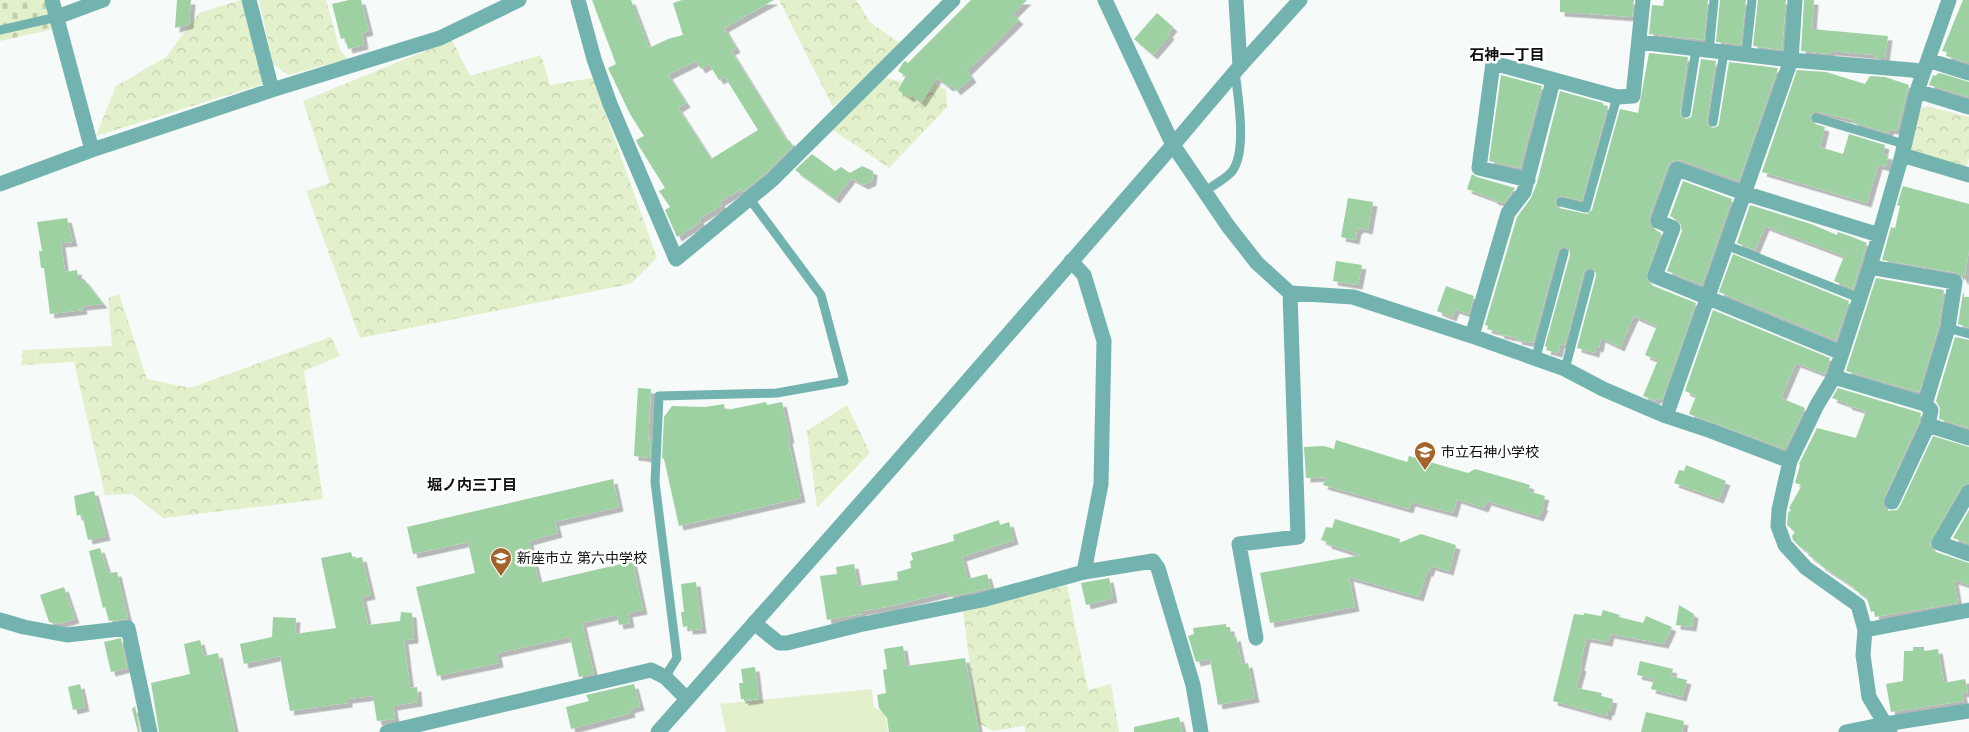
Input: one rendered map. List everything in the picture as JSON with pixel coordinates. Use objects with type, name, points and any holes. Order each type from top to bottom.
[{"type":"street","points":[[52,0],[92,150]]},
{"type":"street","points":[[57,17],[103,0]]},
{"type":"street","points":[[249,0],[272,90]]},
{"type":"street","points":[[0,184],[92,150],[272,90],[440,38],[519,0]]},
{"type":"street","points":[[578,0],[594,59],[610,104],[676,259],[772,180],[953,0]]},
{"type":"street","points":[[1106,0],[1174,144],[1228,226],[1257,263],[1290,294],[1353,297],[1536,357],[1666,416],[1711,431],[1790,462]]},
{"type":"street","points":[[1236,0],[1237,69]]},
{"type":"street","points":[[658,732],[896,463],[1237,69],[1300,0]]},
{"type":"street","points":[[1528,180],[1479,168],[1494,63],[1553,81],[1617,97],[1633,96],[1643,0]]},
{"type":"street","points":[[1666,416],[1791,60],[1795,0]]},
{"type":"street","points":[[1887,728],[1869,697],[1863,655],[1865,630],[1858,605],[1806,568],[1785,545],[1778,526],[1779,510],[1790,462],[1817,405],[1834,377],[1842,353],[1879,236],[1903,150],[1916,90],[1949,0]]},
{"type":"street","points":[[1639,42],[1791,60],[1912,70],[1926,66],[1969,73]]},
{"type":"street","points":[[1472,336],[1508,213],[1524,192],[1528,180],[1553,81]]},
{"type":"street","points":[[1916,90],[1969,107]]},
{"type":"street","points":[[1903,150],[1969,175]]},
{"type":"street","points":[[1842,353],[1708,296],[1655,276],[1673,228],[1658,221],[1677,169],[1744,193],[1879,236]]},
{"type":"street","points":[[1071,260],[1084,276],[1104,341],[1101,484],[1084,572]]},
{"type":"street","points":[[1870,267],[1955,282],[1948,328],[1925,404]]},
{"type":"street","points":[[1256,638],[1239,544],[1298,537],[1290,294]]},
{"type":"street","points":[[1834,377],[1925,404],[1931,410],[1928,425],[1892,502]]},
{"type":"street","points":[[1928,425],[1969,438]]},
{"type":"street","points":[[1969,492],[1939,543],[1969,554]]},
{"type":"street","points":[[754,623],[779,643],[788,643],[859,625],[982,600],[1084,572],[1153,561],[1158,568],[1193,686],[1200,732]]},
{"type":"street","points":[[1865,630],[1969,610]]},
{"type":"street","points":[[0,620],[24,627],[67,635],[128,628],[150,732]]},
{"type":"street","points":[[387,732],[651,670],[665,677],[687,699]]},
{"type":"street","points":[[1846,732],[1887,728],[1969,711]]},
{"type":"lane","points":[[1713,122],[1710,51],[1714,0]]},
{"type":"lane","points":[[1746,55],[1752,0]]},
{"type":"lane","points":[[0,30],[57,17]]},
{"type":"lane","points":[[1686,113],[1710,51]]},
{"type":"lane","points":[[1205,191],[1233,170],[1240,149],[1237,69]]},
{"type":"lane","points":[[1562,202],[1586,208],[1617,97]]},
{"type":"lane","points":[[1816,118],[1903,150]]},
{"type":"lane","points":[[665,677],[677,658],[655,482],[659,396],[776,393],[844,380],[821,296],[749,198]]},
{"type":"lane","points":[[1726,246],[1859,298]]},
{"type":"lane","points":[[1536,357],[1564,254]]},
{"type":"lane","points":[[1565,369],[1590,274]]},
{"type":"lane","points":[[1948,328],[1969,334]]},
{"type":"green space","points":[[0,0],[45,0],[53,29],[0,41]]},
{"type":"green space","points":[[241,0],[263,84],[96,136],[116,86],[166,57],[199,13]]},
{"type":"green space","points":[[259,0],[326,0],[340,50],[348,59],[288,75],[273,64]]},
{"type":"green space","points":[[779,0],[856,0],[870,22],[901,44],[833,107]]},
{"type":"green space","points":[[452,40],[470,76],[541,55],[550,85],[593,78],[657,258],[630,284],[360,338],[306,191],[330,183],[303,101]]},
{"type":"green space","points":[[882,77],[915,85],[931,81],[946,90],[947,107],[889,168],[830,128]]},
{"type":"green space","points":[[1927,106],[1969,117],[1969,158],[1967,165],[1964,166],[1905,151],[1918,111]]},
{"type":"green space","points":[[119,294],[147,379],[190,388],[331,337],[340,356],[304,371],[323,499],[163,518],[132,494],[105,495],[74,362],[21,365],[23,350],[112,346],[108,298]]},
{"type":"green space","points":[[847,405],[870,453],[817,508],[807,431]]},
{"type":"green space","points":[[1067,585],[1088,690],[1111,684],[1119,732],[1025,732],[1024,726],[993,731],[978,723],[963,612]]},
{"type":"green space","points":[[872,689],[874,707],[885,713],[888,732],[726,732],[720,704]]},
{"type":"building","points":[[177,0],[191,0],[189,24],[175,28]]},
{"type":"building","points":[[349,0],[361,0],[369,31],[362,33],[364,45],[348,49],[345,38],[341,39],[332,4]]},
{"type":"building","points":[[592,0],[631,0],[649,48],[668,39],[683,35],[673,3],[682,0],[774,0],[724,28],[736,48],[731,51],[787,141],[789,140],[793,146],[766,173],[743,192],[741,189],[720,202],[722,205],[699,219],[701,222],[677,237],[665,210],[670,207],[659,191],[665,188],[636,140],[644,136],[630,114],[608,68],[616,64]],"holes":[[[696,61],[701,69],[709,64],[719,80],[725,77],[758,130],[711,159],[678,108],[686,103],[668,75]]]},
{"type":"building","points":[[971,0],[1027,0],[1013,14],[1019,20],[967,71],[972,78],[956,91],[952,85],[949,87],[937,78],[921,103],[912,95],[910,98],[898,90],[906,76],[898,71],[903,63],[905,61],[908,63]]},
{"type":"building","points":[[1560,0],[1634,0],[1632,17],[1560,12]]},
{"type":"building","points":[[1664,0],[1708,0],[1704,40],[1649,34],[1652,5],[1663,6]]},
{"type":"building","points":[[1720,0],[1746,0],[1741,45],[1716,42]]},
{"type":"building","points":[[1758,0],[1786,0],[1782,50],[1753,46]]},
{"type":"building","points":[[1804,0],[1814,0],[1812,29],[1888,36],[1885,58],[1875,58],[1876,55],[1831,51],[1830,54],[1801,51]]},
{"type":"building","points":[[1963,0],[1969,0],[1969,63],[1946,56],[1947,52],[1942,51]]},
{"type":"building","points":[[1157,13],[1173,27],[1168,33],[1170,35],[1153,55],[1134,39]]},
{"type":"building","points":[[1649,53],[1688,57],[1680,112],[1682,118],[1686,119],[1691,117],[1692,114],[1701,59],[1716,61],[1707,121],[1709,127],[1713,128],[1718,126],[1719,123],[1729,62],[1778,68],[1739,181],[1680,160],[1671,162],[1668,166],[1649,218],[1651,227],[1661,233],[1646,278],[1651,285],[1696,303],[1662,400],[1657,398],[1655,401],[1643,396],[1658,360],[1645,355],[1657,326],[1634,316],[1620,347],[1601,338],[1599,348],[1596,347],[1595,353],[1577,348],[1596,276],[1596,272],[1592,268],[1588,268],[1584,272],[1565,345],[1560,344],[1558,353],[1546,350],[1547,347],[1545,346],[1570,255],[1570,251],[1566,247],[1562,247],[1558,251],[1533,343],[1499,334],[1500,332],[1487,329],[1488,326],[1485,325],[1517,217],[1531,198],[1537,183],[1560,91],[1608,106],[1582,201],[1562,196],[1557,197],[1555,201],[1556,206],[1559,208],[1587,214],[1592,210],[1620,109],[1638,113]]},
{"type":"building","points":[[1797,70],[1826,72],[1865,84],[1870,76],[1885,77],[1909,85],[1897,131],[1890,129],[1888,133],[1852,122],[1853,120],[1818,112],[1814,112],[1810,116],[1812,123],[1825,127],[1820,147],[1843,154],[1849,134],[1885,145],[1883,154],[1888,155],[1886,167],[1878,165],[1867,203],[1762,172]]},
{"type":"building","points":[[1940,73],[1969,82],[1969,97],[1929,85],[1933,75],[1936,76]]},
{"type":"building","points":[[1501,75],[1542,86],[1520,168],[1489,161]]},
{"type":"building","points":[[812,154],[835,171],[841,167],[850,173],[862,166],[873,171],[872,181],[864,185],[851,178],[835,199],[795,170]]},
{"type":"building","points":[[1472,174],[1515,188],[1504,203],[1493,200],[1467,189]]},
{"type":"building","points":[[1683,181],[1732,199],[1702,285],[1667,271],[1682,231],[1680,222],[1670,216]]},
{"type":"building","points":[[1903,186],[1969,204],[1969,250],[1964,281],[1961,275],[1957,273],[1882,260],[1891,227],[1895,228],[1900,206],[1897,205]]},
{"type":"building","points":[[1348,198],[1373,202],[1368,230],[1360,228],[1357,230],[1355,240],[1341,237]]},
{"type":"building","points":[[1750,205],[1811,224],[1837,235],[1838,232],[1867,243],[1853,289],[1834,281],[1844,256],[1765,226],[1755,250],[1737,243]]},
{"type":"building","points":[[67,218],[73,242],[61,243],[65,272],[77,270],[78,279],[84,279],[103,304],[82,306],[83,310],[50,314],[44,268],[41,268],[39,251],[42,251],[37,222]]},
{"type":"building","points":[[1733,254],[1849,301],[1836,340],[1719,292]]},
{"type":"building","points":[[1336,261],[1362,265],[1358,285],[1333,281]]},
{"type":"building","points":[[1876,278],[1944,290],[1939,326],[1919,392],[1846,371]]},
{"type":"building","points":[[1446,286],[1474,296],[1469,314],[1455,309],[1452,317],[1437,311]]},
{"type":"building","points":[[1963,293],[1964,297],[1969,297],[1969,328],[1958,324]]},
{"type":"building","points":[[1713,310],[1830,358],[1825,374],[1796,363],[1781,398],[1805,408],[1785,449],[1689,414],[1696,396],[1685,391]]},
{"type":"building","points":[[1955,337],[1969,340],[1969,428],[1939,419],[1940,408],[1936,401]]},
{"type":"building","points":[[638,388],[651,389],[648,442],[651,438],[650,458],[634,456]]},
{"type":"building","points":[[1838,388],[1921,413],[1919,422],[1884,498],[1884,507],[1888,511],[1897,510],[1900,506],[1933,436],[1969,447],[1969,483],[1961,487],[1930,543],[1931,548],[1936,552],[1969,563],[1969,585],[1954,580],[1958,603],[1875,617],[1874,611],[1871,612],[1867,598],[1820,565],[1808,555],[1810,553],[1793,540],[1792,536],[1795,532],[1787,525],[1788,513],[1791,510],[1789,508],[1802,485],[1795,483],[1799,464],[1817,428],[1856,438],[1866,411],[1832,398]]},
{"type":"building","points":[[766,402],[767,405],[782,402],[801,498],[679,526],[664,459],[662,458],[664,417],[672,406],[705,407],[724,404],[725,410],[727,410]]},
{"type":"building","points":[[1336,440],[1407,462],[1409,456],[1468,473],[1475,469],[1530,485],[1528,491],[1545,496],[1542,506],[1544,506],[1539,517],[1487,501],[1484,508],[1457,499],[1453,513],[1411,502],[1409,509],[1323,485],[1326,477],[1306,478],[1304,447],[1324,446],[1334,449]]},
{"type":"building","points":[[1686,465],[1726,481],[1719,499],[1674,483],[1679,470],[1684,471]]},
{"type":"building","points":[[613,479],[619,507],[555,522],[558,533],[529,541],[539,583],[621,564],[620,562],[632,559],[643,610],[628,613],[630,623],[619,625],[617,615],[582,623],[594,674],[579,677],[570,637],[497,653],[499,663],[437,676],[416,587],[475,573],[468,542],[413,554],[407,527]]},
{"type":"building","points":[[94,491],[106,536],[88,540],[82,514],[77,516],[74,496]]},
{"type":"building","points":[[1969,510],[1969,544],[1953,538]]},
{"type":"building","points":[[1335,519],[1400,539],[1399,543],[1421,534],[1456,545],[1449,571],[1431,566],[1429,572],[1427,572],[1419,597],[1349,577],[1355,607],[1270,623],[1260,573],[1361,555],[1327,544],[1327,542],[1321,540],[1326,527],[1332,528]]},
{"type":"building","points":[[999,520],[1000,525],[1009,522],[1014,540],[962,557],[968,579],[987,574],[991,588],[949,597],[948,592],[892,606],[862,611],[862,614],[827,620],[820,576],[837,574],[836,567],[854,564],[858,586],[898,580],[897,572],[911,568],[910,561],[913,560],[911,553],[954,541],[953,535]]},
{"type":"building","points":[[100,548],[108,573],[117,572],[128,619],[109,621],[105,607],[103,608],[89,551]]},
{"type":"building","points":[[351,552],[353,559],[362,557],[371,595],[362,597],[368,625],[400,621],[401,612],[412,613],[414,639],[404,640],[410,688],[417,687],[418,702],[393,706],[395,719],[377,721],[373,696],[348,699],[348,703],[290,711],[280,656],[244,664],[240,644],[272,637],[273,617],[296,618],[295,634],[336,628],[321,558]]},
{"type":"building","points":[[1109,578],[1113,598],[1086,605],[1081,583]]},
{"type":"building","points":[[696,582],[702,629],[688,630],[688,626],[683,627],[681,612],[684,612],[681,584]]},
{"type":"building","points":[[64,587],[75,619],[58,624],[49,622],[40,595]]},
{"type":"building","points":[[1679,605],[1694,614],[1692,627],[1676,625]]},
{"type":"building","points":[[1603,610],[1620,615],[1619,617],[1643,623],[1646,616],[1672,627],[1664,644],[1610,634],[1608,642],[1586,638],[1580,666],[1582,667],[1576,688],[1602,693],[1601,696],[1613,699],[1607,716],[1553,701],[1574,614],[1584,615],[1584,613],[1601,616]]},
{"type":"building","points":[[1226,624],[1226,627],[1230,627],[1231,639],[1236,636],[1242,664],[1248,663],[1255,698],[1218,705],[1210,659],[1196,662],[1188,636],[1194,634],[1193,628]]},
{"type":"building","points":[[121,638],[127,668],[111,672],[104,642]]},
{"type":"building","points":[[200,640],[204,656],[218,653],[235,732],[159,732],[151,683],[190,674],[184,644]]},
{"type":"building","points":[[903,646],[906,666],[965,658],[979,732],[889,732],[887,718],[879,708],[877,695],[886,693],[883,670],[887,669],[884,649]]},
{"type":"building","points":[[1913,647],[1924,647],[1924,651],[1938,649],[1944,683],[1965,679],[1968,692],[1962,693],[1964,701],[1891,712],[1886,684],[1903,681],[1904,651],[1913,651]]},
{"type":"building","points":[[1640,661],[1673,669],[1671,676],[1687,680],[1682,697],[1651,689],[1654,679],[1637,675]]},
{"type":"building","points":[[755,667],[759,699],[744,701],[744,699],[741,699],[739,683],[743,683],[741,669]]},
{"type":"building","points":[[80,684],[85,707],[73,710],[68,687]]},
{"type":"building","points":[[634,684],[640,706],[630,709],[631,713],[571,729],[566,707],[589,701],[586,695]]},
{"type":"building","points":[[135,706],[140,732],[138,732],[132,709]]},
{"type":"building","points":[[1646,712],[1684,721],[1682,732],[1641,732]]},
{"type":"building","points":[[1179,717],[1183,732],[1134,732],[1134,727]]},
{"type":"place","name":"市立石神小学校","points":[[1425,471]]},
{"type":"place","name":"新座市立 第六中学校","points":[[501,577]]},
{"type":"district","name":"石神一丁目","points":[[1507,55]]},
{"type":"district","name":"堀ノ内三丁目","points":[[472,485]]}]
